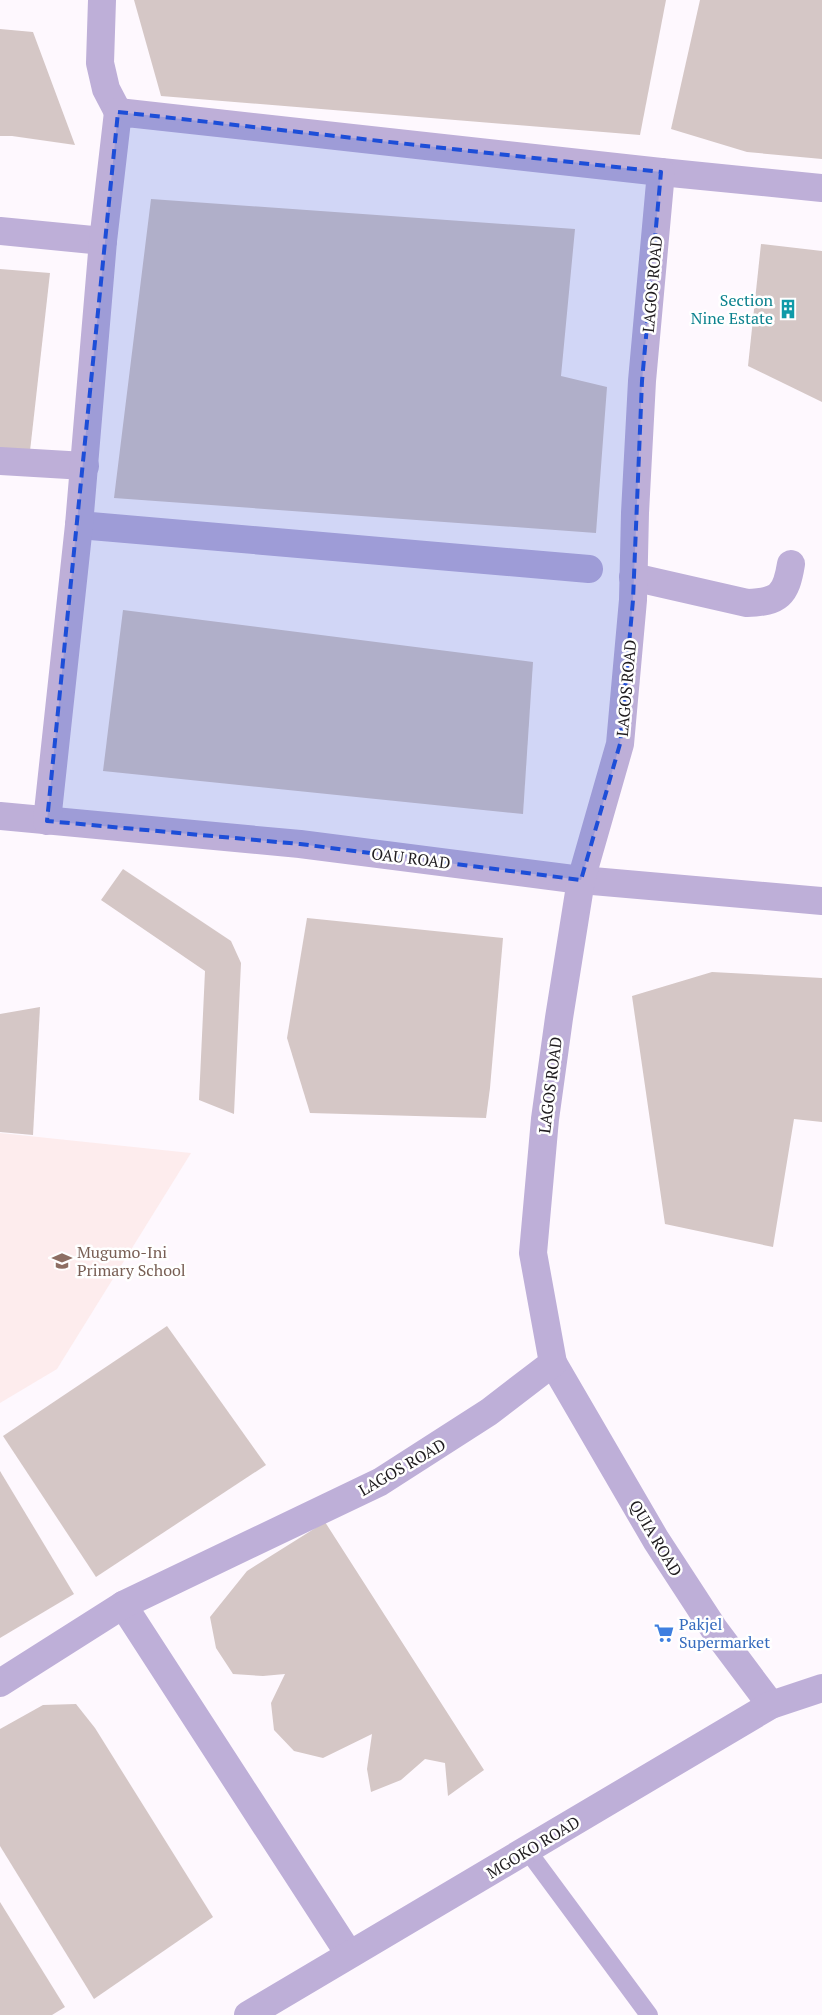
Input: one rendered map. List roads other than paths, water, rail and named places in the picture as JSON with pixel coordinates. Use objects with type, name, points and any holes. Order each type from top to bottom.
[{"type":"street","points":[[47,821],[85,466],[103,241],[118,112],[106,89],[100,63],[102,0]]},
{"type":"street","points":[[118,112],[822,188]]},
{"type":"street","name":"LAGOS ROAD","points":[[0,1683],[123,1605],[380,1482],[489,1412],[554,1363],[533,1253],[545,1119],[581,880],[620,744],[628,673],[634,513],[641,400],[661,172]]},
{"type":"street","points":[[0,231],[103,241]]},
{"type":"street","points":[[0,461],[85,466]]},
{"type":"street","points":[[79,525],[589,569]]},
{"type":"street","points":[[633,577],[747,603],[766,602],[782,593],[789,578],[791,564]]},
{"type":"street","name":"OAU ROAD","points":[[0,816],[300,844],[581,880],[822,901]]},
{"type":"street","name":"QUIA ROAD","points":[[554,1363],[656,1540],[714,1628],[771,1705]]},
{"type":"street","points":[[123,1605],[349,1954]]},
{"type":"street","name":"MGOKO ROAD","points":[[248,2015],[771,1705],[822,1688]]},
{"type":"lane","points":[[527,1850],[649,2015]]},
{"type":"place","name":"Section Nine Estate","points":[[788,309]]},
{"type":"place","name":"Mugumo-Ini Primary School","points":[[62,1261]]},
{"type":"place","name":"Pakjel Supermarket","points":[[664,1633]]}]
